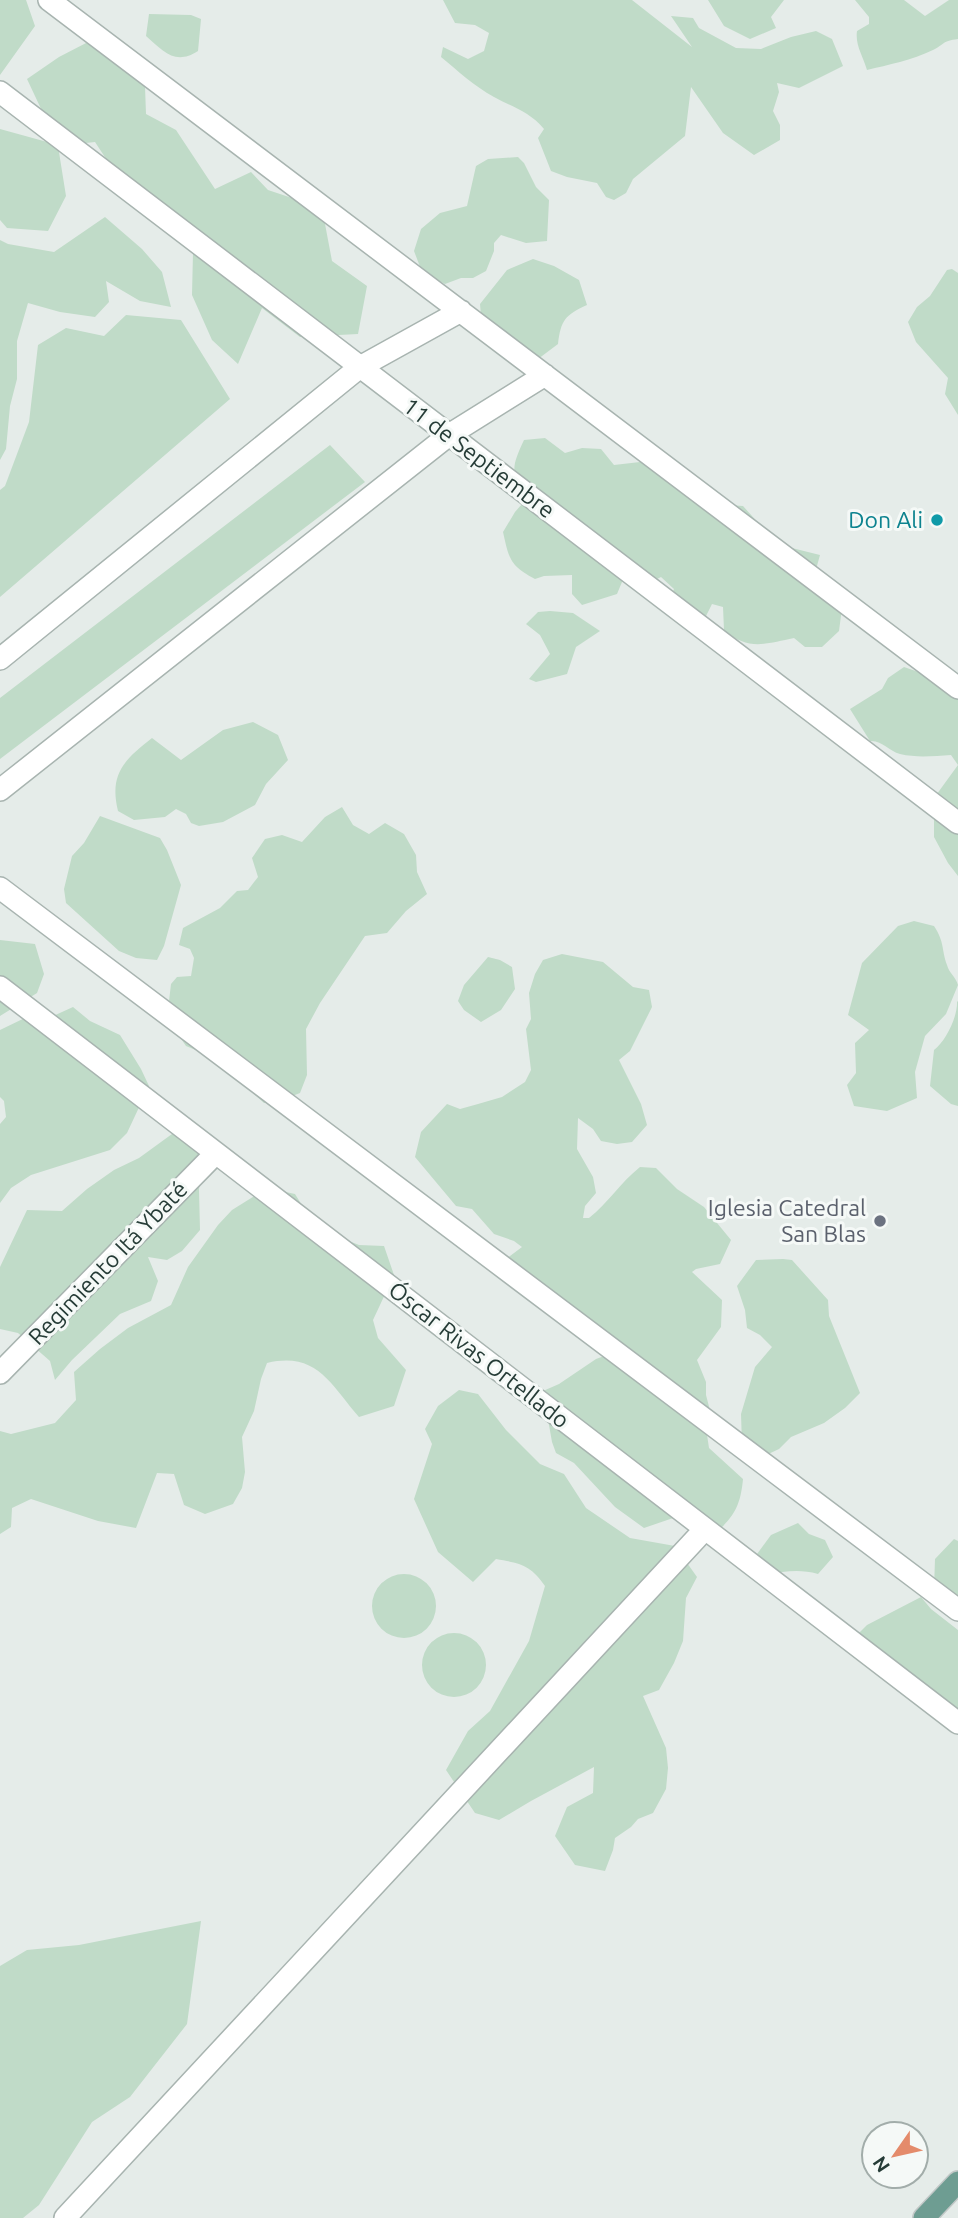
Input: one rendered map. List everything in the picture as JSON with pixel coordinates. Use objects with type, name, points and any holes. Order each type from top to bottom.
[{"type":"main road","points":[[924,2218],[958,2182]]},
{"type":"street","points":[[49,0],[958,688]]},
{"type":"street","name":"11 de Septiembre","points":[[0,92],[958,823]]},
{"type":"street","points":[[0,659],[360,367],[461,312]]},
{"type":"street","points":[[0,790],[449,435],[545,375]]},
{"type":"street","points":[[0,888],[958,1609]]},
{"type":"street","name":"Óscar Rivas Ortellado","points":[[0,987],[958,1723]]},
{"type":"street","name":"Regimiento Itá Ybaté","points":[[0,1373],[216,1153]]},
{"type":"street","points":[[65,2218],[705,1529]]},
{"type":"green space","points":[[0,0],[26,0],[35,26],[0,75]]},
{"type":"green space","points":[[443,0],[632,0],[692,47],[671,16],[693,18],[699,28],[736,48],[761,49],[816,31],[832,39],[843,66],[799,88],[777,83],[779,92],[773,111],[780,125],[780,140],[754,155],[723,133],[691,87],[685,136],[633,179],[626,193],[614,200],[606,197],[597,183],[551,171],[538,138],[544,129],[539,123],[480,88],[441,57],[443,47],[468,59],[484,51],[489,33],[475,25],[455,23]]},
{"type":"green space","points":[[708,0],[784,0],[771,17],[776,28],[750,39],[724,26]]},
{"type":"green space","points":[[855,0],[904,0],[925,16],[949,0],[958,0],[958,39],[917,57],[867,70],[858,46],[857,31],[869,24],[869,17]]},
{"type":"green space","points":[[149,14],[191,15],[201,19],[198,51],[176,57],[164,51],[146,36]]},
{"type":"green space","points":[[88,42],[144,59],[146,114],[176,130],[215,189],[251,172],[268,190],[322,208],[332,261],[367,286],[358,334],[300,337],[262,308],[238,364],[212,340],[192,295],[193,253],[139,209],[95,142],[58,146],[66,196],[48,231],[7,228],[0,220],[0,129],[58,145],[27,79],[59,57]]},
{"type":"green space","points":[[518,157],[536,187],[549,200],[547,241],[526,243],[501,235],[494,243],[494,251],[486,271],[473,278],[461,278],[445,284],[422,272],[414,251],[421,229],[440,213],[467,206],[476,166],[488,159]]},
{"type":"green space","points":[[105,217],[142,249],[162,272],[171,307],[140,301],[106,281],[109,302],[95,317],[60,312],[28,303],[17,341],[17,379],[10,406],[6,449],[0,460],[0,240],[8,244],[54,252]]},
{"type":"green space","points":[[533,259],[554,266],[579,280],[587,305],[565,319],[558,344],[530,365],[482,327],[480,304],[507,270]]},
{"type":"green space","points":[[952,269],[958,273],[958,415],[945,394],[948,378],[916,342],[908,322],[947,270]]},
{"type":"green space","points":[[126,315],[181,320],[230,399],[0,597],[0,490],[5,486],[29,422],[38,345],[66,328],[104,336]]},
{"type":"green space","points":[[545,438],[565,453],[582,448],[601,449],[614,465],[666,459],[700,503],[743,506],[761,526],[792,548],[820,555],[815,573],[842,608],[839,631],[822,647],[805,647],[794,638],[765,644],[749,643],[724,630],[723,607],[712,604],[706,616],[693,620],[668,603],[674,589],[661,577],[651,582],[622,582],[617,594],[582,605],[572,594],[572,575],[535,579],[520,570],[512,561],[503,532],[528,497],[515,476],[515,463],[524,440]]},
{"type":"green space","points":[[330,445],[365,482],[0,759],[0,698]]},
{"type":"green space","points":[[538,612],[573,613],[600,631],[576,647],[567,674],[536,682],[529,679],[550,654],[540,635],[526,624]]},
{"type":"green space","points":[[904,667],[936,678],[958,695],[958,765],[951,755],[906,755],[870,741],[850,709],[882,689],[888,678]]},
{"type":"green space","points":[[253,722],[278,735],[288,760],[266,784],[255,805],[223,822],[199,826],[191,823],[186,814],[176,809],[165,817],[134,820],[118,811],[117,777],[134,753],[152,738],[181,760],[223,730]]},
{"type":"green space","points":[[958,765],[958,876],[934,837],[934,798]]},
{"type":"green space","points":[[342,807],[353,825],[369,834],[385,823],[404,834],[416,855],[417,872],[427,894],[406,911],[387,933],[365,936],[320,1003],[306,1029],[307,1075],[300,1093],[277,1102],[264,1103],[213,1057],[186,1046],[167,1018],[171,984],[177,977],[191,976],[194,958],[190,949],[179,945],[183,928],[220,908],[237,891],[248,890],[258,877],[252,858],[265,839],[282,835],[302,842],[325,817]]},
{"type":"green space","points":[[100,816],[160,838],[181,885],[164,946],[157,960],[136,958],[119,951],[66,903],[64,889],[72,856],[84,843]]},
{"type":"green space","points":[[914,921],[934,926],[948,968],[958,985],[946,1014],[925,1036],[915,1072],[917,1098],[887,1111],[854,1106],[847,1085],[856,1073],[855,1043],[869,1030],[848,1015],[862,963],[898,926]]},
{"type":"green space","points":[[0,940],[35,944],[44,974],[37,993],[0,1016]]},
{"type":"green space","points":[[562,954],[603,962],[633,987],[649,990],[652,1007],[630,1051],[619,1060],[641,1104],[647,1125],[632,1142],[617,1144],[601,1141],[593,1129],[578,1118],[577,1149],[593,1177],[596,1193],[585,1206],[583,1218],[589,1218],[596,1212],[640,1167],[656,1168],[677,1189],[704,1207],[731,1240],[720,1264],[692,1272],[722,1300],[721,1327],[697,1360],[706,1382],[706,1395],[713,1422],[706,1428],[709,1448],[743,1479],[737,1506],[721,1528],[688,1526],[676,1517],[644,1528],[615,1507],[574,1463],[556,1453],[543,1391],[559,1384],[596,1359],[618,1351],[502,1262],[522,1247],[494,1234],[472,1209],[456,1206],[415,1157],[421,1132],[447,1104],[460,1109],[478,1104],[502,1097],[525,1082],[531,1070],[526,1029],[531,1019],[529,993],[543,960]]},
{"type":"green space","points":[[488,957],[512,967],[515,989],[501,1010],[481,1022],[464,1010],[458,1001],[464,985]]},
{"type":"green space","points":[[957,1001],[958,1106],[951,1104],[930,1086],[934,1050],[950,1028],[956,1014]]},
{"type":"green space","points":[[73,1007],[90,1021],[120,1035],[149,1086],[127,1133],[110,1150],[31,1175],[11,1188],[0,1203],[0,1124],[6,1117],[4,1101],[0,1097],[0,1030],[31,1015],[51,1017]]},
{"type":"green space","points":[[183,1126],[204,1140],[199,1190],[200,1230],[182,1251],[167,1260],[148,1257],[158,1281],[151,1301],[120,1314],[55,1380],[50,1361],[18,1333],[0,1329],[0,1267],[27,1210],[62,1211],[114,1170],[139,1158]]},
{"type":"green space","points":[[267,1188],[295,1194],[316,1228],[359,1245],[384,1246],[394,1275],[373,1320],[378,1338],[406,1370],[394,1406],[359,1417],[331,1383],[311,1366],[299,1362],[267,1363],[254,1411],[242,1437],[245,1472],[242,1488],[233,1504],[205,1514],[184,1505],[174,1474],[157,1473],[136,1528],[98,1521],[31,1499],[12,1508],[11,1527],[0,1534],[0,1431],[11,1434],[55,1423],[76,1400],[74,1372],[128,1328],[171,1305],[188,1267],[218,1225],[232,1210]]},
{"type":"green space","points":[[756,1260],[792,1260],[828,1300],[829,1316],[860,1393],[824,1423],[791,1437],[779,1449],[760,1458],[742,1444],[741,1414],[755,1367],[772,1347],[760,1335],[747,1328],[745,1310],[737,1286]]},
{"type":"green space","points":[[459,1390],[478,1394],[506,1430],[540,1464],[564,1474],[586,1508],[630,1538],[675,1546],[697,1577],[686,1598],[683,1641],[674,1663],[659,1690],[643,1696],[666,1748],[666,1789],[653,1813],[638,1819],[615,1838],[605,1871],[575,1865],[555,1836],[567,1807],[593,1793],[594,1767],[499,1820],[475,1813],[446,1770],[468,1731],[490,1711],[529,1641],[545,1586],[535,1573],[524,1566],[496,1559],[473,1582],[438,1552],[414,1499],[432,1444],[425,1429],[438,1406]]},
{"type":"green space","points":[[798,1523],[809,1534],[825,1540],[833,1557],[818,1574],[792,1571],[767,1575],[757,1554],[771,1535]]},
{"type":"green space","points":[[954,1539],[958,1541],[958,1608],[934,1589],[935,1559]]},
{"type":"green space","points":[[398,1574],[410,1574],[427,1583],[434,1594],[434,1618],[427,1629],[410,1638],[398,1638],[386,1633],[377,1624],[372,1612],[372,1600],[377,1588],[386,1579]]},
{"type":"green space","points":[[921,1597],[931,1609],[958,1630],[958,1721],[847,1645],[867,1625]]},
{"type":"green space","points":[[448,1633],[460,1633],[477,1642],[484,1653],[484,1677],[477,1688],[460,1697],[448,1697],[436,1692],[427,1683],[422,1671],[422,1659],[427,1647],[436,1638]]},
{"type":"green space","points":[[201,1921],[187,2024],[130,2097],[92,2122],[39,2205],[23,2218],[0,2218],[0,1966],[27,1950],[79,1945]]},
{"type":"place","name":"Don Ali","points":[[937,520]]},
{"type":"place","name":"Iglesia Catedral San Blas","points":[[880,1221]]}]
